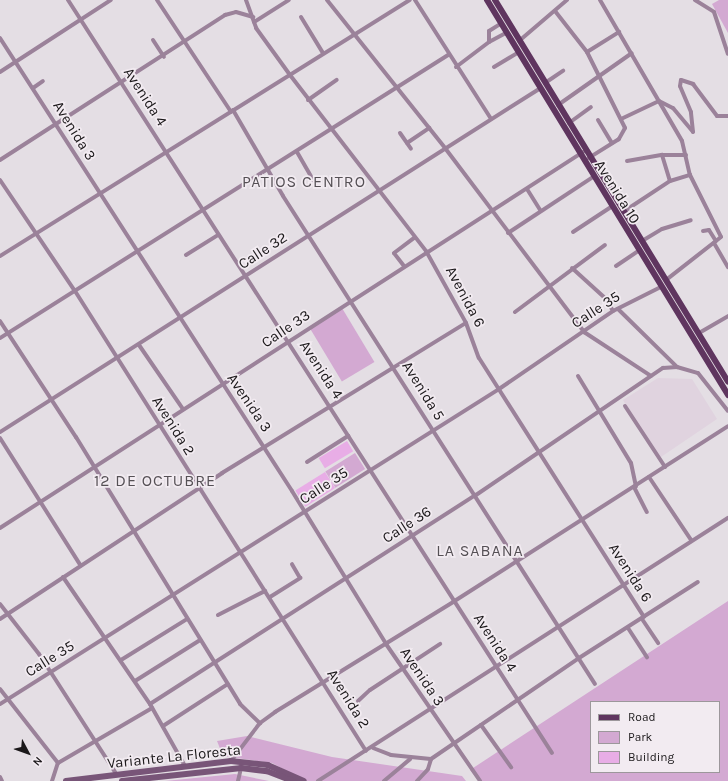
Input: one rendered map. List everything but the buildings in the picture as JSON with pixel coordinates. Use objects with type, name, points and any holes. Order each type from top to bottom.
[{"type":"main road","name":"Avenida 10","points":[[486,0],[583,162],[728,395]]},
{"type":"main road","name":"Avenida 10","points":[[496,0],[585,151],[727,378]]},
{"type":"main road","name":"Variante La Floresta","points":[[66,781],[231,761],[268,765],[304,781]]},
{"type":"main road","name":"Variante La Floresta","points":[[122,781],[241,768],[266,771],[293,781]]},
{"type":"street","name":"Avenida 4","points":[[68,0],[218,235],[413,535],[453,602],[552,753]]},
{"type":"street","points":[[0,72],[111,0]]},
{"type":"street","name":"Avenida 5","points":[[158,0],[232,111],[268,171],[476,495],[595,684]]},
{"type":"street","name":"Avenida 6","points":[[246,0],[254,20],[290,75],[330,129],[426,251],[466,323],[479,358],[624,585],[658,643]]},
{"type":"street","points":[[0,160],[164,57],[225,15],[236,12],[243,13],[254,20],[290,0]]},
{"type":"street","points":[[327,0],[445,148],[584,332],[651,376]]},
{"type":"street","points":[[0,256],[408,0]]},
{"type":"street","points":[[415,0],[448,55],[491,118]]},
{"type":"street","points":[[520,41],[567,0]]},
{"type":"street","points":[[600,0],[682,141],[690,175],[722,237],[666,280]]},
{"type":"street","points":[[696,0],[714,12],[728,54]]},
{"type":"street","points":[[554,11],[587,52],[621,119],[624,132],[612,143],[583,162]]},
{"type":"street","points":[[301,17],[323,53]]},
{"type":"street","points":[[489,42],[489,31],[500,24]]},
{"type":"street","points":[[587,52],[619,32]]},
{"type":"street","points":[[456,67],[489,42],[506,34]]},
{"type":"street","name":"Avenida 3","points":[[0,38],[57,124],[222,384],[265,448],[386,644],[453,744],[480,781]]},
{"type":"street","points":[[153,40],[164,57]]},
{"type":"street","points":[[494,66],[517,53]]},
{"type":"street","points":[[558,105],[632,53]]},
{"type":"street","points":[[0,338],[204,212],[395,87],[448,55]]},
{"type":"street","points":[[544,83],[563,71]]},
{"type":"street","points":[[308,100],[337,80]]},
{"type":"street","points":[[659,101],[673,108],[693,132],[691,112],[680,86],[681,80],[693,84],[717,116],[728,116]]},
{"type":"street","points":[[33,88],[43,81]]},
{"type":"street","name":"Calle 32","points":[[0,432],[246,277],[491,118],[539,89]]},
{"type":"street","points":[[621,119],[659,101]]},
{"type":"street","points":[[568,123],[591,107]]},
{"type":"street","points":[[598,120],[612,143]]},
{"type":"street","points":[[407,143],[429,128]]},
{"type":"street","points":[[400,133],[411,149]]},
{"type":"street","name":"Calle 33","points":[[0,528],[94,465],[288,342],[426,251],[585,151]]},
{"type":"street","points":[[297,152],[316,185]]},
{"type":"street","points":[[627,161],[662,154],[686,155]]},
{"type":"street","points":[[662,154],[670,181]]},
{"type":"street","points":[[623,212],[670,181],[690,175]]},
{"type":"street","points":[[508,233],[593,177]]},
{"type":"street","name":"Avenida 2","points":[[0,180],[118,358],[198,488],[270,597],[366,752]]},
{"type":"street","points":[[526,189],[541,211]]},
{"type":"street","points":[[573,232],[611,207]]},
{"type":"street","points":[[642,241],[662,229],[691,220]]},
{"type":"street","points":[[703,231],[709,230],[728,267]]},
{"type":"street","points":[[186,255],[218,235]]},
{"type":"street","points":[[404,266],[394,253],[415,237]]},
{"type":"street","points":[[515,312],[572,268],[605,245]]},
{"type":"street","points":[[616,266],[638,251]]},
{"type":"street","points":[[572,268],[677,367],[698,373],[728,411]]},
{"type":"street","name":"Calle 35","points":[[0,704],[241,554],[370,470],[499,389],[615,310],[661,287]]},
{"type":"street","points":[[699,333],[728,316]]},
{"type":"street","points":[[0,321],[94,465],[132,532],[240,704],[260,722]]},
{"type":"street","points":[[0,619],[198,488],[395,369],[466,323]]},
{"type":"street","points":[[139,345],[183,409]]},
{"type":"street","name":"Calle 36","points":[[58,763],[151,706],[214,661],[347,579],[476,495],[663,368],[677,367]]},
{"type":"street","points":[[578,376],[601,411],[631,463],[635,486],[647,512]]},
{"type":"street","points":[[625,406],[665,467]]},
{"type":"street","points":[[231,761],[260,722],[582,521],[728,426]]},
{"type":"street","points":[[307,462],[348,436]]},
{"type":"street","points":[[0,438],[42,501],[81,566]]},
{"type":"street","points":[[649,477],[691,540]]},
{"type":"street","points":[[318,781],[431,711],[691,540],[728,518]]},
{"type":"street","points":[[270,597],[300,578],[292,564]]},
{"type":"street","points":[[63,577],[135,681],[163,726],[185,766]]},
{"type":"street","points":[[372,748],[410,759],[431,759],[579,658],[698,582]]},
{"type":"street","points":[[218,615],[265,591]]},
{"type":"street","points":[[0,604],[51,672],[96,740],[116,775]]},
{"type":"street","points":[[121,660],[186,619]]},
{"type":"street","points":[[628,628],[647,657]]},
{"type":"street","points":[[135,681],[200,640]]},
{"type":"street","points":[[358,701],[370,690],[403,670],[440,644]]},
{"type":"street","points":[[163,726],[228,684]]},
{"type":"street","points":[[0,689],[58,763],[52,781]]},
{"type":"street","points":[[481,725],[511,767]]},
{"type":"street","points":[[384,781],[410,759]]},
{"type":"street","points":[[419,780],[428,769],[431,759]]},
{"type":"street","points":[[238,781],[241,768]]},
{"type":"shaded area","points":[[658,378],[692,379],[717,419],[658,459],[623,400]]},
{"type":"green space","points":[[719,0],[728,0],[728,33],[712,4]]},
{"type":"green space","points":[[342,308],[374,362],[342,382],[309,328]]},
{"type":"green space","points":[[355,453],[365,469],[335,488],[325,472]]},
{"type":"green space","points":[[728,601],[728,781],[479,781],[470,770]]},
{"type":"green space","points":[[247,736],[332,757],[462,776],[466,781],[305,781],[272,763],[223,756],[217,741]]},
{"type":"green space","points":[[235,774],[269,781],[165,781]]},
{"type":"district","name":"PATIOS CENTRO","points":[[304,182]]},
{"type":"district","name":"12 DE OCTUBRE","points":[[155,481]]},
{"type":"district","name":"LA SABANA","points":[[480,551]]}]
